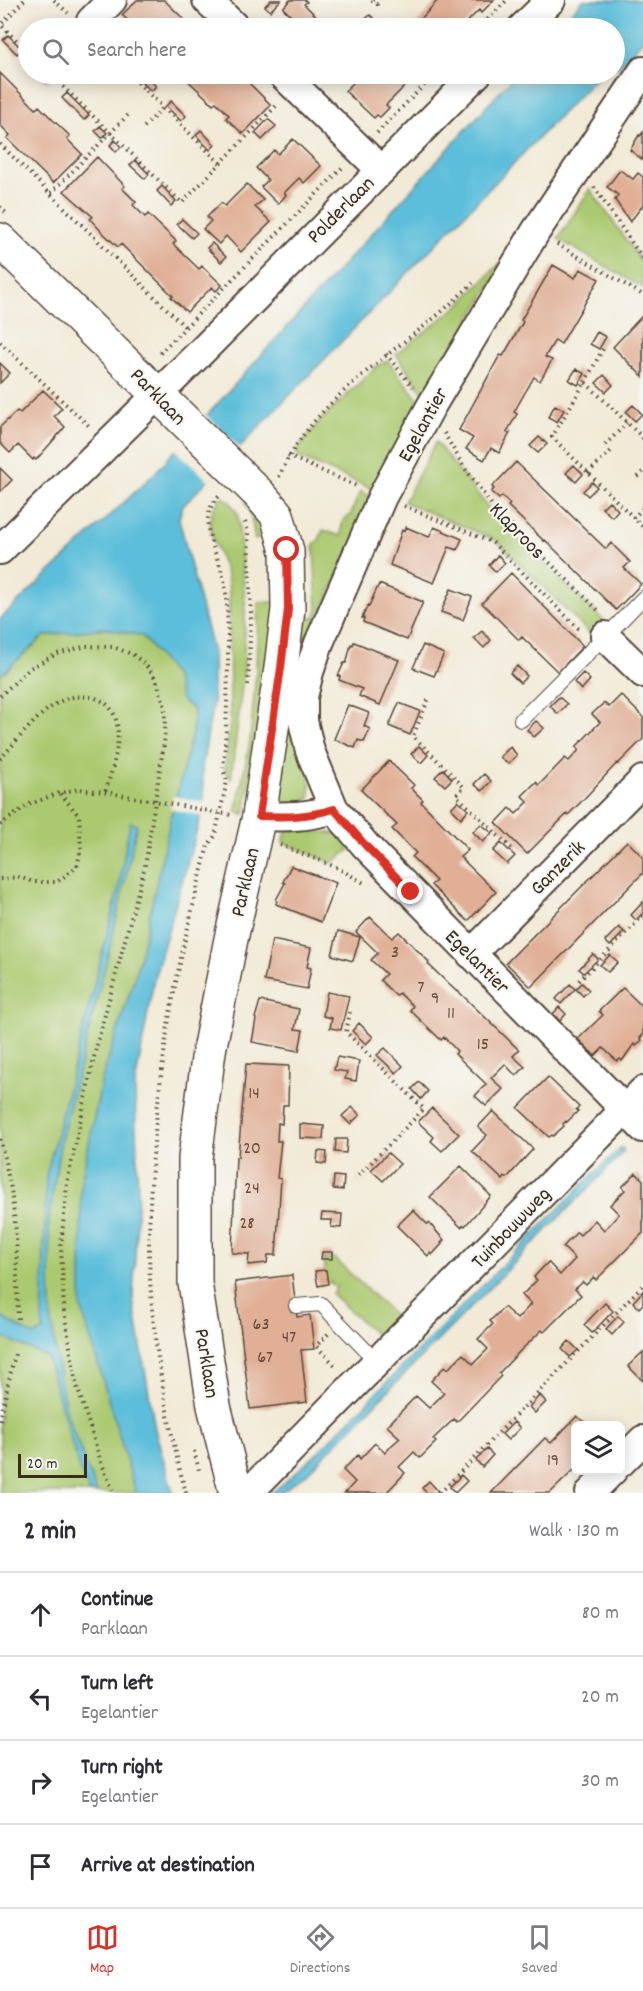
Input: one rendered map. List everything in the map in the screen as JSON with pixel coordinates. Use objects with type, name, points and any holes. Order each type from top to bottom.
[{"type":"street","points":[[95,18],[112,0]]},
{"type":"street","points":[[207,0],[226,18]]},
{"type":"street","points":[[532,18],[551,0]]},
{"type":"street","name":"Egelantier","points":[[637,1110],[471,954],[366,846],[334,809],[310,751],[303,721],[303,697],[319,643],[382,497],[430,408],[536,231],[643,70]]},
{"type":"street","points":[[293,84],[370,160]]},
{"type":"street","name":"Polderlaan","points":[[0,550],[206,347],[370,160],[465,84]]},
{"type":"street","name":"Parklaan","points":[[0,240],[158,393],[192,430],[228,482],[259,494],[277,515],[287,550],[288,609],[281,668],[247,822],[231,939],[209,1051],[195,1158],[195,1283],[214,1406],[236,1493]]},
{"type":"street","points":[[605,636],[643,673]]},
{"type":"street","name":"Ganzerik","points":[[471,954],[643,780]]},
{"type":"street","points":[[247,822],[312,816],[334,809]]},
{"type":"street","name":"Tuinbouwweg","points":[[248,1493],[377,1362],[637,1110]]},
{"type":"street","points":[[625,1459],[643,1440]]},
{"type":"street","points":[[590,1493],[608,1475]]},
{"type":"lane","points":[[521,720],[643,598]]},
{"type":"lane","points":[[296,1306],[321,1304],[377,1362]]},
{"type":"path","points":[[18,42],[1,25],[24,0]]},
{"type":"path","points":[[372,0],[377,4],[381,0]]},
{"type":"path","points":[[489,18],[507,0]]},
{"type":"path","points":[[60,84],[182,203],[220,163],[286,84]]},
{"type":"path","points":[[140,84],[220,163]]},
{"type":"path","points":[[154,359],[186,327],[370,160],[427,84]]},
{"type":"path","points":[[144,127],[164,107]]},
{"type":"path","points":[[51,193],[130,113]]},
{"type":"path","points":[[0,144],[206,347]]},
{"type":"path","points":[[579,164],[643,259]]},
{"type":"path","points":[[536,231],[643,295]]},
{"type":"path","points":[[259,494],[275,487],[288,456],[323,412],[386,354],[440,314],[479,277]]},
{"type":"path","points":[[0,342],[107,443]]},
{"type":"path","points":[[605,345],[552,437],[643,527]]},
{"type":"path","name":"Klaproos","points":[[386,354],[430,408],[464,467],[494,508],[605,636]]},
{"type":"path","points":[[585,382],[643,438]]},
{"type":"path","points":[[605,445],[627,423]]},
{"type":"path","points":[[588,473],[611,451]]},
{"type":"path","name":"Klaproos","points":[[288,456],[492,542],[605,636]]},
{"type":"path","points":[[638,477],[643,472]]},
{"type":"path","points":[[186,1493],[176,1455],[162,1380],[153,1309],[149,1252],[151,1180],[157,1107],[169,1017],[185,936],[207,845],[215,836],[227,781],[223,769],[228,684],[227,611],[224,581],[217,554],[209,537],[207,522],[208,511],[228,482]]},
{"type":"path","points":[[633,518],[643,508]]},
{"type":"path","points":[[0,696],[30,668],[57,654],[86,646],[113,647],[132,654],[145,664],[156,679],[165,707],[165,736],[145,866],[96,1048],[67,1183],[61,1246],[64,1311],[76,1383],[101,1462],[114,1493]]},
{"type":"path","points":[[0,759],[50,708],[61,700],[88,696],[100,700],[113,710],[118,728],[115,764],[105,792]]},
{"type":"path","points":[[428,700],[413,736],[464,787],[456,795],[513,850]]},
{"type":"path","points":[[0,825],[28,806],[59,793],[78,789],[105,792],[220,813],[247,822],[336,867],[381,893],[411,892]]},
{"type":"path","points":[[0,879],[19,877],[33,882],[57,882],[77,867],[81,848],[79,816],[59,793]]},
{"type":"path","points":[[579,981],[643,916]]},
{"type":"path","points":[[350,1012],[346,1032],[424,1109],[355,1179]]},
{"type":"path","points":[[0,1139],[11,1189],[16,1232],[18,1323]]},
{"type":"path","points":[[440,1493],[643,1285]]},
{"type":"path","points":[[339,1322],[316,1346],[355,1385]]},
{"type":"path","points":[[0,1420],[15,1354]]},
{"type":"green space","points":[[590,189],[643,264],[643,288],[558,239]]},
{"type":"green space","points":[[509,254],[425,396],[396,354],[458,306]]},
{"type":"green space","points":[[388,361],[421,403],[375,490],[298,457],[296,451],[320,421],[377,366]]},
{"type":"green space","points":[[436,442],[499,521],[606,623],[593,637],[496,540],[404,502]]},
{"type":"green space","points":[[360,491],[373,498],[313,633],[310,797],[302,805],[286,805],[278,801],[275,792],[297,618],[315,618],[317,612],[314,544],[319,540],[323,530],[341,536],[342,522],[351,514]]},
{"type":"green space","points":[[222,496],[229,501],[238,514],[245,603],[244,669],[231,779],[225,771],[230,722],[229,590],[227,575],[212,536],[210,520],[213,509]]},
{"type":"green space","points":[[245,501],[273,532],[255,540],[251,515]]},
{"type":"green space","points":[[258,602],[277,602],[245,814],[236,812],[250,742],[256,673]]},
{"type":"green space","points":[[105,628],[142,636],[175,676],[181,700],[194,710],[192,734],[146,931],[135,977],[102,1079],[81,1183],[110,1402],[136,1493],[0,1493],[0,676],[44,636]]},
{"type":"green space","points":[[287,829],[340,834],[352,848],[332,863],[283,842]]},
{"type":"green space","points":[[334,1258],[397,1318],[409,1305],[416,1311],[378,1350],[371,1343],[377,1336],[332,1294],[336,1287],[326,1280],[324,1259]]},
{"type":"water","points":[[583,0],[643,0],[643,40],[625,60],[625,18],[566,18]]},
{"type":"water","points":[[507,84],[590,84],[182,507],[179,519],[213,653],[213,702],[202,768],[204,795],[200,819],[154,979],[135,1085],[138,1195],[133,1299],[155,1429],[173,1493],[136,1493],[81,1307],[81,1183],[102,1079],[135,977],[146,931],[192,734],[194,710],[181,700],[175,676],[142,636],[105,628],[44,636],[0,676],[0,619],[153,475]]},
{"type":"water","points":[[130,822],[137,825],[111,943],[61,1140],[49,1218],[51,1316],[60,1381],[67,1414],[97,1493],[90,1493],[80,1471],[47,1357],[0,1336],[0,1316],[34,1336],[44,1329],[42,1322],[46,1176],[118,891]]},
{"type":"water","points":[[621,1148],[624,1150],[618,1158],[306,1474],[280,1493],[272,1493],[310,1460]]},
{"type":"pier","points":[[206,415],[242,450],[210,482],[174,448]]},
{"type":"pier","points":[[173,796],[206,803],[203,816],[170,809]]},
{"type":"building","points":[[137,0],[164,0],[183,18],[125,18],[122,15]]},
{"type":"building","points":[[271,0],[281,0],[270,11],[265,6]]},
{"type":"building","points":[[290,0],[305,0],[307,2],[304,4],[318,18],[289,18],[291,16],[283,8]]},
{"type":"building","points":[[438,0],[494,0],[481,13],[479,10],[471,18],[422,18]]},
{"type":"building","points":[[8,35],[18,45],[18,53],[17,54],[3,40]]},
{"type":"building","points":[[0,73],[36,109],[39,106],[70,136],[67,139],[82,154],[53,183],[7,138],[10,135],[0,125]]},
{"type":"building","points":[[144,84],[156,86],[151,91]]},
{"type":"building","points":[[192,84],[250,84],[271,105],[243,134],[226,118],[229,115],[216,102],[213,104]]},
{"type":"building","points":[[352,84],[406,85],[386,105],[389,108],[380,117],[377,115],[374,118],[345,91]]},
{"type":"building","points":[[67,93],[89,115],[84,120],[62,98]]},
{"type":"building","points":[[171,101],[186,116],[181,121],[166,106]]},
{"type":"building","points":[[268,119],[276,126],[262,140],[255,133]]},
{"type":"building","points":[[100,126],[107,133],[102,138],[95,131]]},
{"type":"building","points":[[201,130],[215,145],[210,150],[196,135]]},
{"type":"building","points":[[643,132],[643,160],[630,150]]},
{"type":"building","points":[[293,139],[321,166],[304,183],[299,178],[284,193],[286,195],[278,204],[261,187],[268,180],[256,168],[274,150],[278,154]]},
{"type":"building","points":[[115,140],[121,147],[116,152],[110,145]]},
{"type":"building","points":[[97,157],[125,186],[122,188],[136,202],[133,205],[145,217],[148,214],[176,241],[173,244],[199,269],[202,266],[222,285],[216,291],[212,287],[187,312],[121,244],[118,247],[103,233],[90,219],[93,217],[64,191]]},
{"type":"building","points":[[135,160],[149,174],[145,179],[130,165]]},
{"type":"building","points":[[620,170],[633,179],[638,173],[643,177],[643,205],[630,222],[615,200],[618,195],[607,187]]},
{"type":"building","points":[[247,184],[263,200],[255,207],[271,222],[241,252],[226,236],[219,244],[203,229],[211,221],[207,217],[221,203],[225,206]]},
{"type":"building","points":[[162,186],[176,201],[171,206],[157,191]]},
{"type":"building","points":[[182,219],[197,233],[192,238],[177,224]]},
{"type":"building","points":[[212,243],[226,257],[221,262],[207,248]]},
{"type":"building","points":[[553,265],[575,278],[580,269],[599,279],[561,344],[555,340],[545,357],[552,360],[540,381],[534,377],[514,412],[517,414],[499,453],[491,448],[484,460],[466,449],[473,438],[459,430],[500,355],[503,356],[523,322],[521,320]]},
{"type":"building","points":[[643,315],[643,377],[613,347]]},
{"type":"building","points":[[597,332],[606,337],[599,349],[590,344]]},
{"type":"building","points":[[0,363],[10,373],[0,383]]},
{"type":"building","points":[[576,369],[585,374],[578,385],[569,380]]},
{"type":"building","points":[[604,375],[613,385],[606,392],[596,383]]},
{"type":"building","points":[[43,390],[62,408],[54,416],[65,427],[36,460],[34,458],[33,460],[18,445],[10,453],[0,443],[0,427],[17,411],[20,413]]},
{"type":"building","points":[[555,405],[564,410],[557,422],[548,417]]},
{"type":"building","points":[[633,405],[642,414],[635,421],[626,412]]},
{"type":"building","points":[[539,437],[547,444],[538,453],[530,446]]},
{"type":"building","points":[[516,462],[606,549],[611,543],[630,562],[624,568],[641,584],[616,610],[508,506],[510,504],[502,496],[499,499],[491,492],[494,489],[492,487]]},
{"type":"building","points":[[574,465],[583,474],[576,482],[566,473]]},
{"type":"building","points":[[0,468],[12,480],[0,492]]},
{"type":"building","points":[[592,482],[597,487],[588,496],[583,491]]},
{"type":"building","points":[[609,501],[618,510],[612,517],[602,508]]},
{"type":"building","points":[[406,527],[429,537],[434,527],[462,539],[457,550],[449,547],[434,583],[390,565],[402,530],[404,531]]},
{"type":"building","points":[[498,555],[505,563],[496,572],[489,565]]},
{"type":"building","points":[[511,573],[583,646],[558,672],[522,637],[519,640],[482,603]]},
{"type":"building","points":[[379,584],[423,602],[407,640],[363,622],[364,618],[362,618]]},
{"type":"building","points":[[451,589],[472,597],[463,620],[441,612]]},
{"type":"building","points":[[482,631],[491,640],[484,648],[474,638]]},
{"type":"building","points":[[354,642],[399,660],[380,705],[359,696],[362,689],[339,680],[340,676],[338,676],[347,661],[351,644],[353,645]]},
{"type":"building","points":[[423,645],[444,654],[434,676],[413,668]]},
{"type":"building","points":[[517,666],[527,676],[520,683],[510,673]]},
{"type":"building","points":[[583,673],[590,680],[581,690],[574,682]]},
{"type":"building","points":[[621,695],[643,717],[643,739],[527,854],[496,823],[510,808],[516,814],[528,802],[522,796],[536,782],[539,785],[565,758],[569,761],[579,750],[576,747],[600,722],[592,714],[604,703],[609,707]]},
{"type":"building","points":[[559,697],[567,704],[558,714],[550,706]]},
{"type":"building","points":[[399,703],[420,711],[410,735],[389,726]]},
{"type":"building","points":[[348,705],[369,713],[364,726],[370,729],[364,742],[358,740],[355,748],[334,739]]},
{"type":"building","points":[[536,721],[544,728],[534,737],[527,730]]},
{"type":"building","points":[[419,746],[428,755],[421,763],[411,754]]},
{"type":"building","points":[[510,747],[517,755],[508,764],[500,757]]},
{"type":"building","points":[[389,761],[414,785],[411,788],[423,800],[421,802],[468,850],[460,857],[496,892],[468,921],[431,885],[436,881],[412,857],[416,853],[392,829],[397,825],[361,790]]},
{"type":"building","points":[[443,769],[452,779],[445,786],[435,777]]},
{"type":"building","points":[[484,774],[491,781],[482,791],[474,784]]},
{"type":"building","points":[[458,801],[468,810],[461,818],[451,808]]},
{"type":"building","points":[[481,824],[492,833],[483,842],[473,832]]},
{"type":"building","points":[[627,841],[643,857],[643,873],[531,987],[506,963]]},
{"type":"building","points":[[501,843],[515,856],[507,864],[493,851]]},
{"type":"building","points":[[291,866],[336,883],[321,922],[276,904]]},
{"type":"building","points":[[643,902],[643,913],[636,920],[631,915]]},
{"type":"building","points":[[370,917],[392,938],[399,932],[429,962],[428,964],[519,1050],[513,1056],[525,1067],[516,1076],[505,1064],[491,1078],[503,1089],[486,1106],[475,1096],[486,1084],[455,1054],[457,1051],[444,1037],[441,1040],[410,1010],[413,1006],[399,993],[396,996],[380,980],[386,974],[371,960],[378,953],[356,932]]},
{"type":"building","points":[[619,927],[624,932],[610,946],[605,941]]},
{"type":"building","points":[[338,931],[360,937],[353,961],[332,955]]},
{"type":"building","points":[[272,940],[311,948],[307,967],[311,968],[307,989],[264,981]]},
{"type":"building","points":[[593,954],[598,959],[584,973],[579,969]]},
{"type":"building","points":[[610,955],[618,962],[608,972],[600,965]]},
{"type":"building","points":[[582,983],[589,990],[583,996],[576,989]]},
{"type":"building","points":[[570,984],[575,989],[561,1004],[556,999]]},
{"type":"building","points":[[623,988],[643,1007],[643,1035],[640,1038],[642,1040],[636,1046],[634,1044],[622,1061],[620,1059],[617,1061],[603,1048],[595,1056],[578,1039],[603,1015],[599,1011]]},
{"type":"building","points":[[327,992],[349,996],[341,1030],[330,1028],[332,1018],[323,1016]]},
{"type":"building","points":[[260,1001],[299,1009],[295,1029],[303,1030],[299,1051],[252,1042]]},
{"type":"building","points":[[559,1007],[566,1014],[560,1021],[553,1014]]},
{"type":"building","points":[[359,1023],[373,1037],[366,1044],[352,1031]]},
{"type":"building","points":[[385,1048],[403,1066],[396,1073],[377,1055]]},
{"type":"building","points":[[337,1057],[359,1061],[356,1081],[345,1079],[347,1072],[334,1070]]},
{"type":"building","points":[[246,1064],[289,1066],[288,1105],[283,1105],[282,1124],[278,1123],[277,1141],[281,1141],[277,1178],[281,1179],[276,1255],[268,1255],[267,1263],[248,1265],[249,1254],[232,1253],[236,1157],[238,1157]]},
{"type":"building","points":[[548,1077],[579,1107],[576,1110],[578,1111],[563,1124],[564,1126],[549,1137],[518,1108]]},
{"type":"building","points":[[419,1082],[428,1091],[421,1099],[412,1089]]},
{"type":"building","points":[[352,1107],[360,1115],[350,1124],[342,1116]]},
{"type":"building","points":[[432,1108],[459,1134],[442,1151],[431,1141],[434,1137],[418,1122]]},
{"type":"building","points":[[493,1111],[533,1149],[503,1180],[472,1151],[487,1135],[478,1127]]},
{"type":"building","points":[[300,1124],[324,1126],[323,1139],[300,1138]]},
{"type":"building","points":[[336,1139],[347,1139],[346,1153],[335,1152]]},
{"type":"building","points":[[318,1151],[327,1152],[326,1164],[317,1163]]},
{"type":"building","points":[[388,1153],[400,1164],[383,1181],[371,1170]]},
{"type":"building","points":[[461,1166],[491,1196],[465,1226],[461,1227],[430,1197]]},
{"type":"building","points":[[636,1173],[643,1180],[643,1233],[596,1280],[594,1277],[586,1285],[583,1282],[575,1289],[581,1295],[544,1332],[542,1330],[521,1350],[499,1373],[501,1376],[457,1422],[454,1419],[433,1439],[436,1442],[420,1458],[414,1452],[399,1467],[405,1473],[386,1493],[345,1493],[355,1482],[343,1470],[358,1455],[360,1459],[375,1443],[385,1453],[400,1438],[387,1426],[416,1396],[429,1408],[444,1393],[431,1381],[445,1366],[448,1369],[463,1354],[473,1364],[488,1349],[478,1339],[493,1324],[490,1321],[504,1307],[517,1319],[531,1304],[522,1295],[537,1280],[534,1277],[548,1262],[560,1275],[575,1259],[563,1247],[577,1232],[580,1235],[595,1220],[604,1230],[612,1222],[619,1214],[610,1205],[625,1190],[622,1187]]},
{"type":"building","points":[[334,1176],[344,1177],[343,1190],[333,1189]]},
{"type":"building","points":[[413,1210],[444,1240],[432,1255],[430,1253],[428,1256],[397,1226]]},
{"type":"building","points":[[322,1213],[342,1214],[341,1228],[331,1227],[332,1220],[321,1220]]},
{"type":"building","points":[[322,1252],[332,1252],[332,1259],[321,1259]]},
{"type":"building","points":[[326,1270],[328,1284],[318,1286],[315,1271]]},
{"type":"building","points":[[292,1275],[297,1317],[310,1315],[314,1349],[301,1350],[307,1402],[250,1409],[235,1282]]},
{"type":"building","points":[[643,1291],[643,1304],[639,1308],[633,1302]]},
{"type":"building","points":[[605,1303],[613,1311],[592,1333],[584,1325]]},
{"type":"building","points":[[618,1316],[624,1322],[612,1335],[606,1329]]},
{"type":"building","points":[[569,1341],[578,1350],[570,1357],[562,1349]]},
{"type":"building","points":[[643,1352],[643,1381],[628,1366]]},
{"type":"building","points":[[540,1395],[546,1402],[535,1413],[529,1407]]},
{"type":"building","points":[[577,1416],[583,1421],[572,1421]]},
{"type":"building","points":[[514,1422],[520,1428],[508,1440],[502,1434]]},
{"type":"building","points":[[571,1422],[571,1473],[550,1493],[491,1493],[545,1438],[551,1443]]},
{"type":"building","points":[[487,1449],[493,1455],[482,1467],[476,1460]]},
{"type":"building","points":[[461,1475],[467,1481],[455,1493],[450,1487]]},
{"type":"building","points":[[429,1481],[438,1491],[436,1493],[427,1493],[422,1488]]},
{"type":"route","points":[[287,550],[288,609],[259,816],[312,816],[334,809],[411,892]]}]
